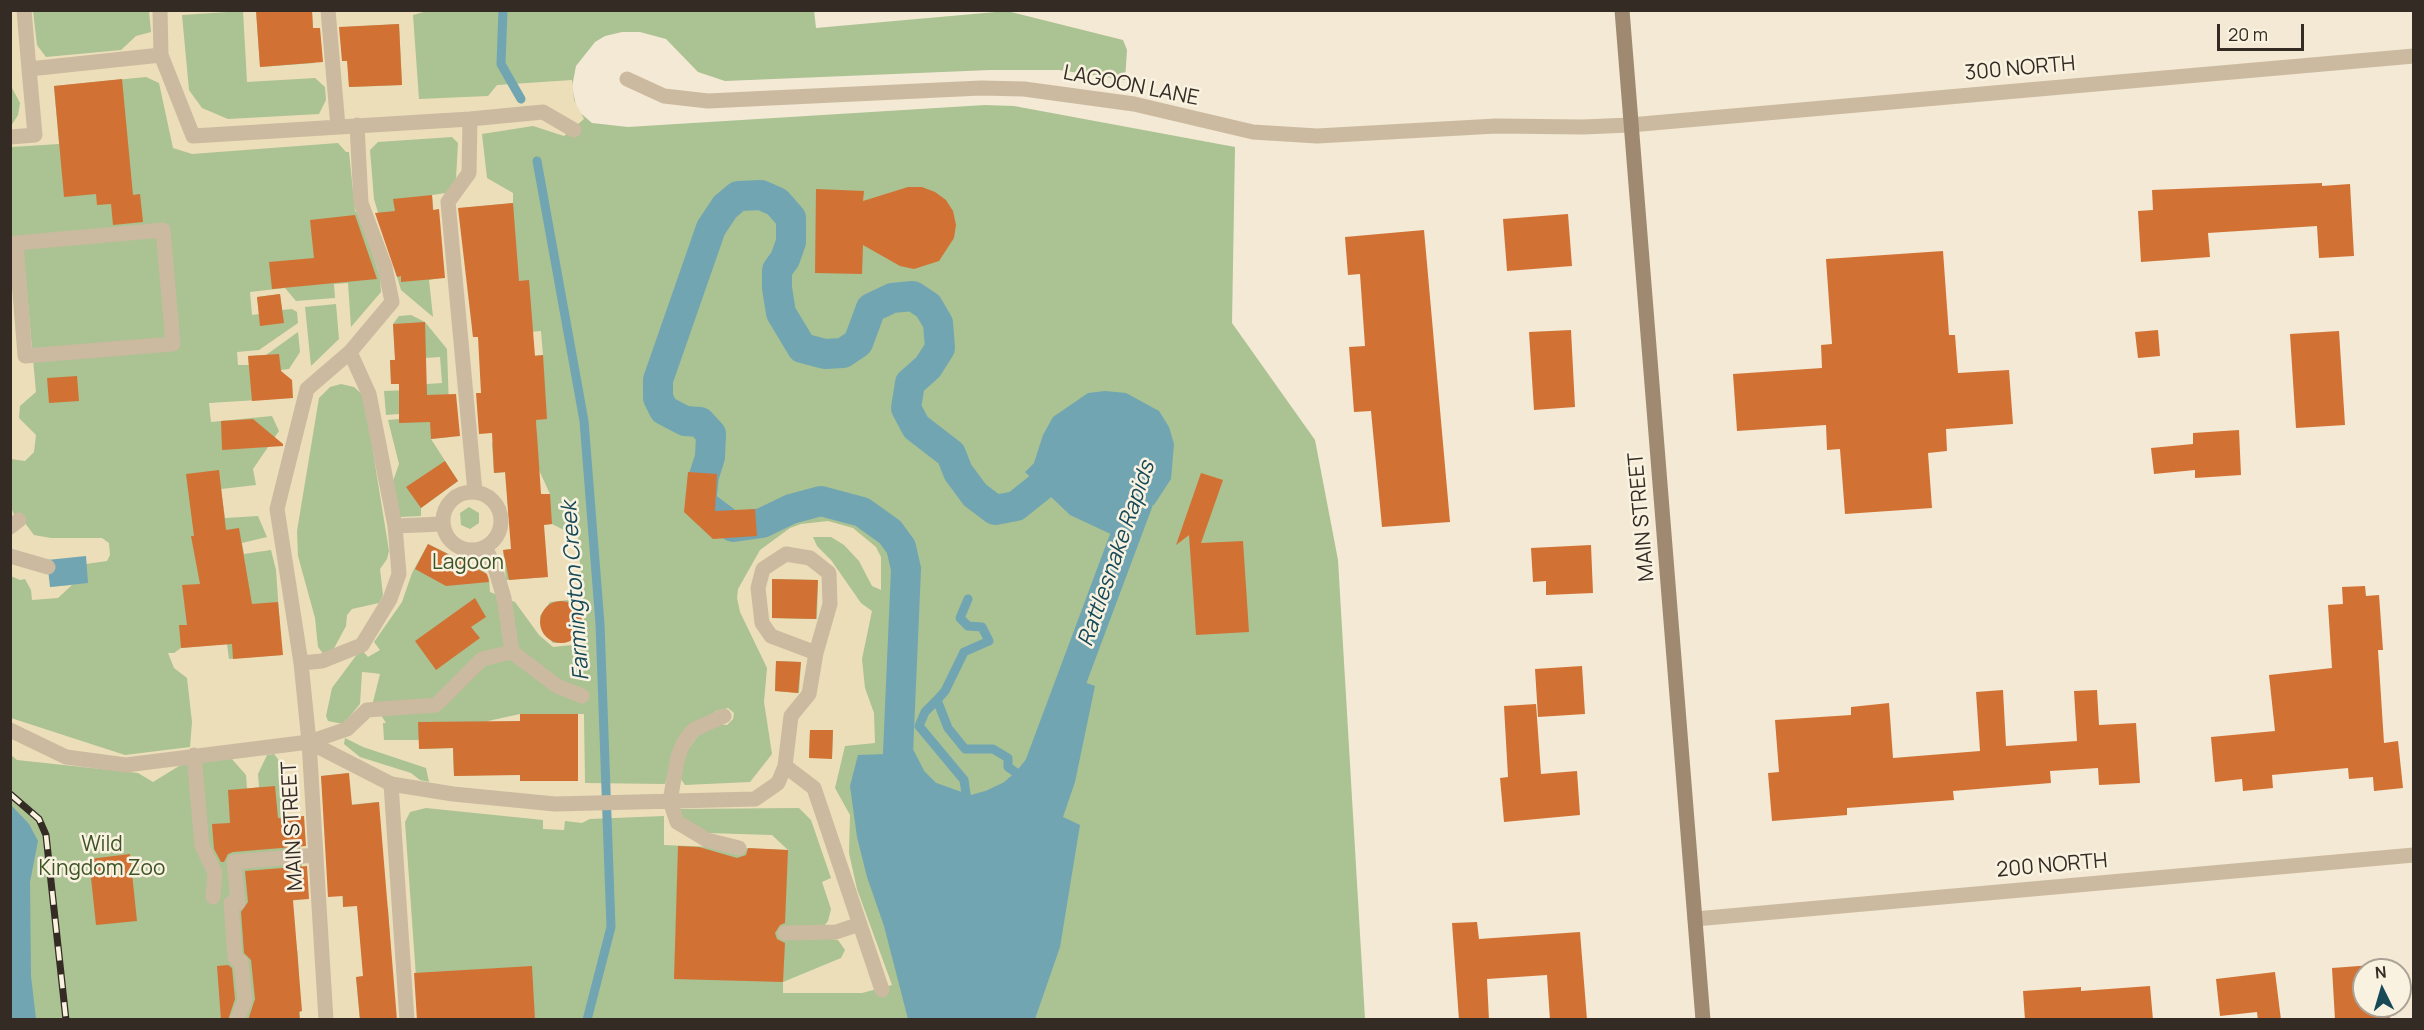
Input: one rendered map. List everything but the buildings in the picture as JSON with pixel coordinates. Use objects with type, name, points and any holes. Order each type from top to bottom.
[{"type":"main road","name":"MAIN STREET","points":[[1622,10],[1703,1020]]},
{"type":"street","points":[[10,137],[35,135],[24,10]]},
{"type":"street","points":[[160,10],[161,55],[193,135],[543,112],[574,130]]},
{"type":"street","points":[[328,11],[338,127]]},
{"type":"street","points":[[29,69],[161,55]]},
{"type":"street","name":"300 NORTH","points":[[1630,124],[2414,56]]},
{"type":"street","name":"LAGOON LANE","points":[[627,79],[664,96],[725,101],[981,88],[1024,89],[1134,104],[1220,126],[1281,135],[1383,134],[1496,126],[1583,127],[1630,124]]},
{"type":"street","points":[[470,118],[469,173],[448,202],[475,492]]},
{"type":"street","points":[[309,742],[301,663],[277,509],[307,389],[350,352],[392,302],[386,267],[361,203],[357,125]]},
{"type":"street","points":[[164,230],[173,344],[26,356],[16,311],[16,243],[164,230]]},
{"type":"street","points":[[301,663],[322,661],[362,645],[390,599],[399,574],[395,526],[369,394],[350,352]]},
{"type":"street","points":[[466,492],[475,492],[491,499],[500,515],[498,534],[485,547],[476,550],[458,547],[445,533],[442,524],[443,516],[451,500],[466,492]]},
{"type":"street","points":[[395,526],[442,524]]},
{"type":"street","points":[[485,547],[495,568],[504,597],[512,652],[556,686],[582,696]]},
{"type":"street","points":[[816,653],[771,636],[762,623],[758,588],[763,569],[786,554],[810,558],[829,573],[830,604],[816,653],[809,694],[791,716],[785,766],[814,788],[882,990]]},
{"type":"street","points":[[10,556],[48,567]]},
{"type":"street","points":[[10,730],[47,750],[89,761],[126,765],[309,742],[347,729],[367,710],[436,705],[482,659],[512,652]]},
{"type":"street","points":[[724,716],[693,730],[684,742],[678,756],[670,801],[677,822],[707,840],[740,848]]},
{"type":"street","name":"MAIN STREET","points":[[309,742],[391,784],[453,794],[555,804],[593,801],[755,799],[777,783],[785,766]]},
{"type":"street","name":"MAIN STREET","points":[[309,742],[326,1020]]},
{"type":"street","points":[[194,755],[202,846],[215,873],[213,897]]},
{"type":"street","points":[[391,784],[407,1020]]},
{"type":"street","points":[[237,1020],[245,1000],[241,962],[235,958],[231,903],[238,903],[234,862],[316,855]]},
{"type":"street","name":"200 NORTH","points":[[1695,919],[2414,855]]},
{"type":"street","points":[[785,933],[836,932],[860,924]]},
{"type":"green space","name":"Lagoon","points":[[814,10],[816,28],[1007,11],[1123,40],[1127,50],[1125,80],[1059,70],[990,70],[725,81],[698,72],[666,39],[640,32],[622,32],[605,36],[595,42],[576,66],[572,87],[577,110],[592,123],[628,127],[985,105],[1014,106],[1235,147],[1232,323],[1315,440],[1338,560],[1365,1019],[11,1019],[10,11]]},
{"type":"shaded area","points":[[431,10],[413,15],[419,99],[488,96],[497,85],[572,80],[574,100],[584,119],[564,136],[533,126],[482,134],[487,178],[513,193],[513,203],[462,208],[473,337],[541,331],[543,355],[480,359],[536,420],[537,441],[492,443],[494,473],[539,470],[550,494],[507,497],[510,527],[552,524],[578,537],[585,631],[572,645],[553,647],[539,635],[515,602],[490,592],[489,578],[484,571],[428,544],[412,573],[402,602],[374,642],[380,650],[368,657],[361,649],[332,688],[326,716],[328,721],[343,724],[360,704],[362,672],[380,674],[373,702],[386,723],[383,723],[384,740],[419,740],[420,749],[453,748],[454,776],[489,775],[488,721],[520,714],[520,781],[578,714],[584,714],[585,783],[665,784],[674,754],[716,711],[728,708],[734,713],[733,719],[727,725],[718,724],[700,733],[686,752],[680,778],[685,785],[750,782],[772,754],[764,702],[767,668],[740,612],[738,589],[760,550],[790,528],[801,524],[828,521],[853,528],[876,547],[881,557],[881,590],[872,586],[859,561],[844,545],[831,537],[813,537],[817,546],[831,560],[861,603],[872,611],[862,659],[865,688],[874,713],[875,743],[845,746],[835,788],[850,815],[849,853],[857,889],[892,985],[862,993],[783,993],[783,982],[841,958],[845,950],[838,940],[827,938],[824,926],[831,909],[822,882],[831,878],[811,820],[799,808],[679,809],[682,821],[707,833],[772,835],[788,850],[664,845],[664,816],[590,819],[582,823],[565,821],[564,830],[543,829],[543,820],[426,808],[410,812],[405,822],[419,1019],[389,1019],[385,975],[356,977],[360,1019],[300,1019],[298,955],[290,901],[305,899],[297,817],[286,818],[281,763],[274,754],[267,755],[258,774],[259,787],[247,789],[246,775],[231,758],[184,763],[153,782],[138,773],[17,760],[11,755],[11,718],[125,755],[190,747],[192,722],[187,678],[174,668],[168,653],[174,653],[181,648],[227,644],[229,659],[282,655],[276,570],[271,550],[244,554],[242,543],[267,537],[258,516],[225,518],[221,489],[256,485],[253,469],[279,431],[272,416],[211,422],[209,403],[290,398],[281,370],[289,369],[300,352],[298,332],[266,355],[248,356],[249,365],[238,365],[237,352],[259,350],[298,323],[297,312],[292,309],[282,310],[280,294],[257,297],[259,314],[252,315],[250,292],[285,288],[296,301],[335,298],[334,284],[348,283],[351,327],[381,292],[380,277],[360,215],[355,211],[349,152],[346,152],[338,143],[192,154],[173,148],[159,83],[146,77],[54,86],[59,144],[11,147],[11,126],[18,115],[20,103],[11,86],[11,11],[33,11],[37,45],[46,57],[121,50],[136,36],[151,32],[149,11],[243,11],[256,11],[260,67],[315,63],[312,11]],"holes":[[[243,11],[247,82],[315,78],[325,87],[326,100],[319,114],[228,119],[202,108],[189,90],[182,15]],[[399,24],[402,85],[349,87],[346,27]],[[452,137],[458,143],[456,179],[446,193],[432,195],[440,278],[429,280],[433,317],[401,290],[374,199],[370,150],[378,142]],[[336,304],[339,339],[311,366],[305,307]],[[411,315],[425,322],[447,349],[450,437],[431,439],[458,481],[421,508],[421,516],[400,517],[391,487],[399,464],[388,420],[399,419],[399,414],[386,415],[384,391],[412,390],[412,385],[442,383],[440,357],[411,359],[395,355],[393,324],[399,316]],[[425,359],[426,383],[391,384],[390,360]],[[341,384],[354,387],[364,396],[389,551],[380,569],[383,595],[379,603],[352,609],[347,615],[346,626],[332,652],[325,656],[318,647],[315,618],[298,556],[297,531],[319,398],[330,387]],[[469,507],[479,513],[479,523],[470,529],[461,525],[460,513]],[[545,546],[547,577],[506,580],[503,550]],[[773,579],[818,580],[817,619],[772,618]],[[568,600],[580,611],[582,630],[571,641],[553,643],[543,632],[540,616],[550,602]],[[776,661],[801,662],[799,693],[775,691]],[[810,730],[833,730],[832,758],[809,758]],[[345,738],[363,747],[426,768],[429,782],[420,780],[411,773],[360,757],[344,744]],[[349,773],[323,793],[321,776]],[[379,802],[343,907],[335,806]],[[388,907],[391,953],[357,909]]]},
{"type":"shaded area","points":[[26,282],[36,392],[20,406],[19,418],[36,435],[34,452],[25,461],[11,459],[11,283]]},
{"type":"shaded area","points":[[10,506],[15,516],[25,523],[34,535],[51,538],[102,538],[109,543],[110,555],[107,561],[86,564],[85,556],[50,587],[72,585],[58,598],[32,600],[31,590],[25,579],[20,580],[11,576]]},
{"type":"water","points":[[1105,391],[1126,393],[1159,411],[1169,427],[1174,444],[1171,479],[1154,505],[1144,503],[1130,543],[1070,515],[1025,472],[1034,463],[1043,435],[1053,417],[1088,393]]},
{"type":"water","points":[[86,556],[88,583],[50,587],[47,560]]},
{"type":"water","points":[[1081,681],[1095,686],[1075,782],[1063,817],[1080,825],[1060,947],[1035,1019],[908,1019],[884,926],[867,877],[857,837],[850,786],[858,755],[887,754],[899,782],[920,803],[942,815],[970,821],[1004,812],[1031,793],[1049,766]]},
{"type":"water","points":[[11,805],[29,824],[38,841],[30,882],[31,976],[36,1019],[11,1019]]},
{"type":"waterway","name":"Farmington Creek","points":[[503,10],[501,64],[521,99]]},
{"type":"waterway","name":"Farmington Creek","points":[[537,161],[584,421],[600,624],[611,927],[587,1020]]},
{"type":"waterway","name":"Rattlesnake Rapids","points":[[761,195],[777,202],[791,218],[791,242],[785,259],[777,270],[777,288],[781,313],[802,348],[825,354],[843,353],[858,343],[871,308],[892,298],[913,296],[928,306],[938,323],[940,348],[928,367],[910,383],[906,408],[916,427],[951,454],[958,472],[975,495],[995,510],[1016,506],[1051,478],[1065,436],[1074,424],[1090,414],[1105,412],[1133,418],[1144,428],[1152,444],[1153,462],[1039,767],[1012,795],[991,805],[970,811],[928,796],[912,780],[898,753],[906,569],[901,547],[890,532],[862,512],[821,501],[791,509],[762,523],[733,527],[701,503],[704,476],[710,457],[711,434],[700,422],[685,421],[664,410],[658,398],[658,380],[711,228],[725,207],[738,196],[761,195]]},
{"type":"waterway","points":[[968,599],[960,618],[968,626],[982,627],[989,641],[964,652],[945,691],[937,700],[948,728],[965,749],[993,749],[1008,758],[1008,767],[1018,774]]},
{"type":"waterway","points":[[937,700],[925,712],[919,726],[964,780],[970,821]]},
{"type":"railway","points":[[10,794],[39,819],[46,835],[66,1020]]},
{"type":"park label","name":"Wild Kingdom Zoo","points":[[102,857]]}]
